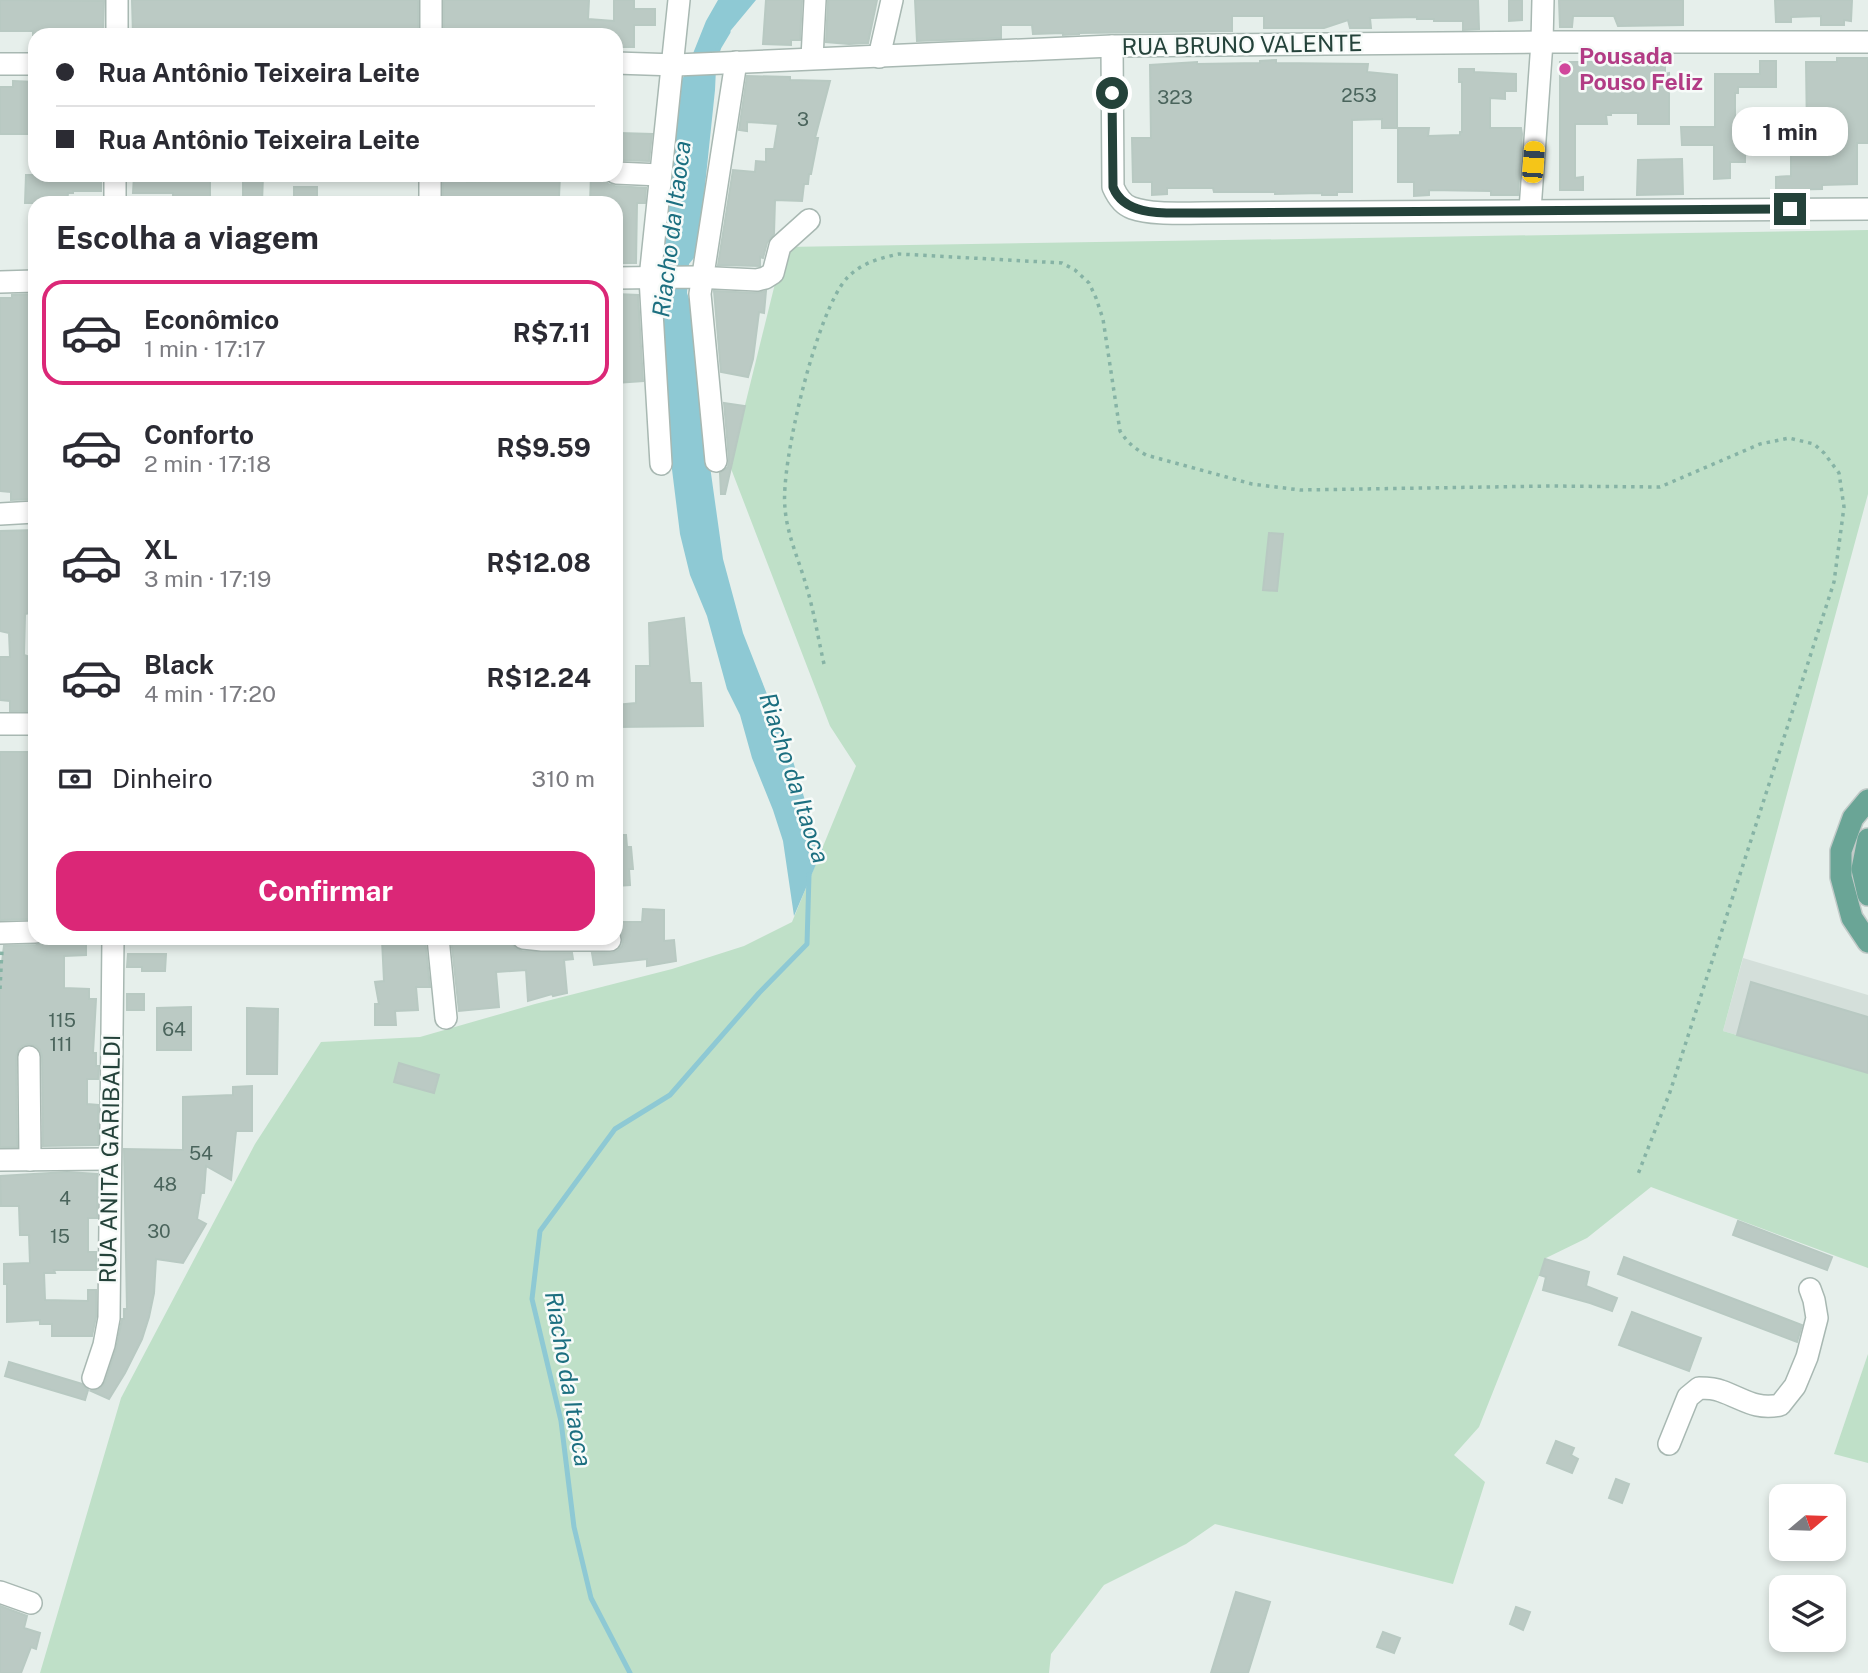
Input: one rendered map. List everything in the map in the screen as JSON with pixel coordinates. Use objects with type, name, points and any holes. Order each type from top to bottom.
[{"type":"main road","points":[[1868,800],[1853,818],[1841,851],[1841,877],[1852,918],[1868,942]]},
{"type":"main road","points":[[1868,839],[1862,869],[1868,895]]},
{"type":"street","points":[[117,0],[117,28]]},
{"type":"street","points":[[430,28],[431,0]]},
{"type":"street","points":[[661,464],[654,279],[660,175],[679,0]]},
{"type":"street","points":[[812,58],[815,0]]},
{"type":"street","points":[[879,57],[892,0]]},
{"type":"street","points":[[1530,210],[1542,42],[1542,0]]},
{"type":"street","name":"RUA BRUNO VALENTE","points":[[623,63],[879,57],[1112,46],[1868,42]]},
{"type":"street","points":[[1112,46],[1113,187],[1120,200],[1131,208],[1156,212],[1202,213],[1868,209]]},
{"type":"street","points":[[716,461],[698,277],[732,62]]},
{"type":"street","points":[[0,64],[28,64]]},
{"type":"street","points":[[623,173],[660,175]]},
{"type":"street","points":[[623,278],[757,279],[770,276],[773,274],[778,249],[782,243],[790,239],[809,220]]},
{"type":"street","points":[[0,282],[28,281]]},
{"type":"street","points":[[0,514],[28,512]]},
{"type":"street","points":[[0,724],[28,724]]},
{"type":"street","points":[[1,933],[28,932]]},
{"type":"street","name":"RUA ANITA GARIBALDI","points":[[93,1378],[104,1345],[109,1318],[113,945]]},
{"type":"street","points":[[439,945],[446,1018]]},
{"type":"street","points":[[29,1057],[30,1160]]},
{"type":"street","points":[[0,1160],[109,1159]]},
{"type":"street","points":[[1669,1444],[1688,1397],[1699,1388],[1719,1390],[1767,1408],[1780,1405],[1795,1386],[1807,1357],[1817,1318],[1810,1289]]},
{"type":"street","points":[[0,1592],[31,1603]]},
{"type":"path","points":[[824,664],[807,588],[788,527],[785,508],[786,467],[818,339],[833,299],[847,279],[860,268],[874,260],[899,254],[1062,263],[1075,270],[1089,283],[1097,298],[1103,319],[1120,430],[1126,440],[1146,455],[1252,484],[1300,490],[1550,485],[1660,487],[1760,444],[1788,438],[1814,444],[1839,473],[1842,486],[1844,507],[1834,582],[1670,1093],[1638,1174]]},
{"type":"path","points":[[0,989],[1,933]]},
{"type":"shaded area","points":[[1743,958],[1868,995],[1868,1073],[1723,1031]]},
{"type":"green space","points":[[1868,230],[1868,494],[1723,1031],[1868,1073],[1868,1268],[1651,1187],[1587,1238],[1546,1258],[1479,1427],[1454,1455],[1485,1482],[1453,1584],[1215,1524],[1186,1544],[1104,1585],[1051,1654],[1049,1673],[40,1673],[121,1398],[255,1144],[321,1042],[420,1037],[672,969],[744,946],[792,922],[856,766],[830,726],[730,466],[784,247]]},
{"type":"green space","points":[[1868,1354],[1868,1463],[1834,1454]]},
{"type":"water","points":[[718,0],[756,0],[717,47],[698,253],[689,264],[687,293],[695,316],[702,409],[723,559],[743,633],[792,758],[815,833],[823,848],[794,916],[783,841],[752,758],[740,715],[727,689],[707,616],[690,575],[680,534],[656,340],[662,296],[662,263],[677,87]]},
{"type":"building","points":[[0,0],[104,1],[103,28],[28,28],[28,31],[0,31]]},
{"type":"building","points":[[132,0],[418,0],[418,28],[133,28]]},
{"type":"building","points":[[444,0],[589,0],[588,19],[614,21],[614,0],[634,0],[634,9],[655,9],[655,25],[634,25],[634,47],[623,47],[623,28],[444,28]]},
{"type":"building","points":[[766,0],[802,0],[800,40],[791,40],[791,45],[763,44]]},
{"type":"building","points":[[828,0],[877,0],[868,43],[826,42]]},
{"type":"building","points":[[915,0],[1478,0],[1479,29],[1463,30],[1463,21],[1434,21],[1417,17],[1370,18],[1371,28],[1350,28],[1348,20],[1324,28],[1264,28],[1264,16],[1232,16],[1232,31],[1063,35],[1033,34],[1032,25],[1001,25],[1001,38],[917,41]]},
{"type":"building","points":[[1509,0],[1522,0],[1522,20],[1509,21]]},
{"type":"building","points":[[1559,0],[1683,0],[1683,25],[1618,26],[1614,16],[1573,16],[1572,27],[1560,27]]},
{"type":"building","points":[[1775,0],[1852,0],[1851,21],[1844,20],[1844,25],[1821,25],[1821,16],[1791,17],[1791,22],[1776,22]]},
{"type":"building","points":[[1607,58],[1622,58],[1622,62],[1665,62],[1665,74],[1669,73],[1669,124],[1638,124],[1638,113],[1611,113],[1606,115],[1607,124],[1575,124],[1575,178],[1583,177],[1583,190],[1560,190],[1560,62],[1606,62]]},
{"type":"building","points":[[1837,58],[1868,58],[1868,143],[1857,143],[1857,184],[1822,185],[1822,189],[1776,190],[1776,177],[1791,176],[1791,134],[1807,134],[1806,62],[1837,62]]},
{"type":"building","points":[[1276,60],[1276,63],[1368,64],[1367,72],[1397,75],[1397,128],[1382,128],[1382,119],[1352,120],[1352,192],[1337,192],[1337,195],[1275,194],[1214,192],[1213,188],[1167,188],[1167,194],[1152,195],[1152,182],[1133,182],[1132,138],[1151,138],[1150,65],[1197,62],[1260,63]]},
{"type":"building","points":[[1760,61],[1776,61],[1776,87],[1738,87],[1738,93],[1735,93],[1735,135],[1745,135],[1745,162],[1730,162],[1730,178],[1714,179],[1714,145],[1682,145],[1681,127],[1715,127],[1715,74],[1760,74]]},
{"type":"building","points":[[1459,69],[1516,74],[1516,91],[1505,91],[1505,99],[1490,98],[1490,128],[1521,128],[1518,195],[1491,195],[1491,191],[1429,190],[1429,195],[1414,196],[1414,182],[1398,182],[1398,128],[1429,128],[1428,136],[1460,135],[1462,132],[1462,82],[1459,82]]},
{"type":"building","points":[[747,76],[830,81],[815,138],[818,138],[811,174],[808,184],[804,184],[802,201],[775,200],[774,234],[767,243],[763,258],[760,257],[760,266],[718,265],[733,170],[755,172],[756,161],[766,162],[766,149],[774,149],[778,124],[747,122],[747,131],[739,130]]},
{"type":"building","points":[[13,81],[28,82],[28,134],[0,134],[0,87],[13,87]]},
{"type":"building","points":[[623,133],[652,134],[649,161],[623,160]]},
{"type":"building","points":[[1682,159],[1683,194],[1637,195],[1638,160]]},
{"type":"building","points":[[26,175],[28,182],[101,182],[101,191],[73,191],[68,196],[28,196],[28,203],[25,203]]},
{"type":"building","points":[[134,182],[210,182],[210,196],[133,193]]},
{"type":"building","points":[[243,182],[263,182],[262,196],[243,196]]},
{"type":"building","points":[[443,182],[560,182],[559,196],[443,196]]},
{"type":"building","points":[[591,182],[646,188],[645,203],[637,203],[636,263],[623,263],[623,196],[590,196]]},
{"type":"building","points":[[294,187],[317,187],[317,196],[294,196]]},
{"type":"building","points":[[714,291],[766,291],[764,313],[759,312],[748,377],[721,372]]},
{"type":"building","points":[[28,294],[28,499],[11,500],[11,492],[0,491],[0,298],[12,298],[12,295]]},
{"type":"building","points":[[623,294],[638,295],[643,381],[623,382]]},
{"type":"building","points":[[724,403],[745,406],[725,494],[721,494],[720,473],[728,467],[729,460]]},
{"type":"building","points":[[28,530],[28,613],[25,614],[24,655],[28,659],[28,711],[10,711],[10,701],[0,700],[0,657],[10,657],[9,633],[0,631],[0,531]]},
{"type":"building","points":[[1269,533],[1283,534],[1277,591],[1263,590]]},
{"type":"building","points":[[684,618],[690,683],[701,683],[703,726],[623,727],[623,704],[636,703],[636,666],[650,666],[649,623]]},
{"type":"building","points":[[0,752],[28,752],[28,919],[0,920]]},
{"type":"building","points":[[623,835],[626,835],[627,847],[631,847],[633,869],[629,869],[630,885],[623,886]]},
{"type":"building","points":[[643,909],[664,910],[664,941],[674,940],[676,961],[647,966],[647,959],[594,965],[592,953],[611,953],[623,945],[623,922],[642,922]]},
{"type":"building","points":[[86,945],[86,955],[64,956],[64,988],[89,989],[89,999],[96,999],[93,1053],[96,1053],[96,1066],[99,1066],[98,1079],[87,1079],[87,1104],[98,1105],[98,1145],[43,1146],[42,1056],[36,1046],[28,1044],[18,1050],[16,1057],[17,1147],[0,1147],[0,962],[4,946]]},
{"type":"building","points":[[382,945],[426,945],[430,987],[416,987],[418,1010],[395,1011],[396,1025],[375,1025],[375,1004],[379,1004],[375,982],[384,981]]},
{"type":"building","points":[[452,945],[513,945],[522,951],[572,953],[573,959],[564,960],[567,993],[528,1001],[526,970],[496,972],[499,1007],[459,1011]]},
{"type":"building","points":[[128,954],[166,954],[165,971],[142,971],[142,967],[127,967]]},
{"type":"building","points":[[1751,982],[1868,1017],[1868,1073],[1737,1035]]},
{"type":"building","points":[[127,994],[144,994],[144,1010],[127,1010]]},
{"type":"building","points":[[191,1007],[191,1050],[157,1050],[157,1008]]},
{"type":"building","points":[[247,1008],[278,1009],[277,1074],[247,1074]]},
{"type":"building","points":[[399,1063],[439,1075],[434,1093],[394,1082]]},
{"type":"building","points":[[252,1086],[252,1131],[236,1131],[231,1180],[206,1166],[204,1193],[201,1193],[197,1219],[206,1224],[183,1263],[156,1259],[154,1293],[142,1339],[109,1399],[91,1391],[101,1388],[105,1382],[124,1319],[124,1309],[127,1309],[124,1149],[183,1150],[183,1097],[233,1095],[233,1087]]},
{"type":"building","points":[[67,1172],[97,1174],[97,1218],[88,1218],[88,1252],[96,1252],[96,1270],[54,1270],[55,1273],[44,1273],[45,1300],[88,1301],[88,1290],[96,1290],[96,1317],[92,1336],[52,1336],[52,1324],[40,1324],[40,1320],[7,1322],[4,1264],[30,1263],[29,1235],[20,1235],[19,1206],[1,1206],[0,1176]]},
{"type":"building","points":[[1738,1221],[1832,1257],[1827,1270],[1733,1235]]},
{"type":"building","points":[[1624,1257],[1802,1325],[1797,1342],[1618,1274]]},
{"type":"building","points":[[1545,1259],[1589,1272],[1586,1286],[1617,1298],[1612,1311],[1543,1290],[1546,1277],[1540,1275]]},
{"type":"building","points":[[1632,1312],[1701,1338],[1689,1371],[1619,1345]]},
{"type":"building","points":[[9,1362],[82,1384],[88,1390],[85,1400],[5,1376]]},
{"type":"building","points":[[1556,1441],[1574,1448],[1571,1455],[1578,1459],[1572,1473],[1547,1463]]},
{"type":"building","points":[[1616,1479],[1629,1484],[1622,1503],[1609,1498]]},
{"type":"building","points":[[1236,1592],[1270,1602],[1248,1673],[1211,1673]]},
{"type":"building","points":[[0,1606],[27,1616],[24,1628],[40,1633],[36,1649],[31,1647],[21,1673],[0,1673]]},
{"type":"building","points":[[1516,1607],[1530,1612],[1523,1630],[1510,1624]]},
{"type":"building","points":[[1383,1632],[1400,1638],[1394,1653],[1377,1647]]},
{"type":"waterway","name":"Riacho da Itaoca","points":[[715,58],[728,32]]},
{"type":"waterway","name":"Riacho da Itaoca","points":[[630,1673],[591,1598],[574,1527],[561,1421],[532,1299],[540,1231],[615,1129],[670,1095],[759,993],[807,944],[809,875]]},
{"type":"place","name":"Pousada Pouso Feliz","points":[[1565,69]]},
{"type":"route","points":[[1112,93],[1113,187],[1120,200],[1131,208],[1156,212],[1202,213],[1790,209]]}]
